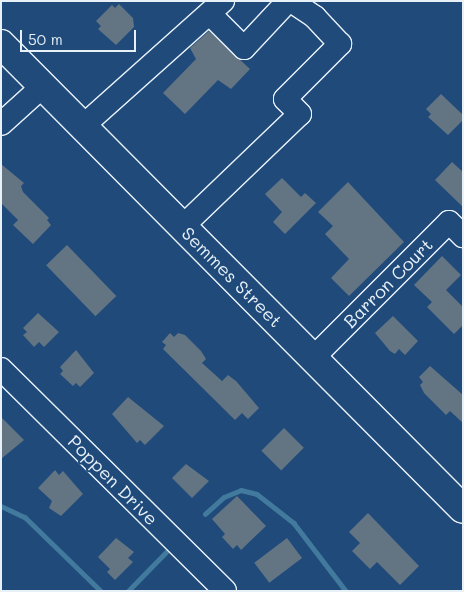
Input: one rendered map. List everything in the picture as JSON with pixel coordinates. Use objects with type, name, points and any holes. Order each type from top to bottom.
[{"type":"main road","name":"Semmes Street","points":[[1,44],[463,509]]},
{"type":"street","points":[[83,126],[161,55],[217,8],[244,48],[290,1],[315,17],[340,44],[285,99],[300,114],[182,227]]},
{"type":"street","points":[[1,124],[43,86]]},
{"type":"street","name":"Barron Court","points":[[313,358],[449,222],[463,236]]},
{"type":"street","name":"Poppen Drive","points":[[1,369],[225,591]]},
{"type":"building","points":[[119,4],[133,18],[134,27],[116,45],[98,29],[101,26],[96,21],[112,5],[115,8]]},
{"type":"building","points":[[209,31],[250,69],[231,89],[218,80],[185,114],[163,93],[196,59],[190,48]]},
{"type":"building","points":[[441,94],[463,115],[463,120],[448,135],[428,117],[431,114],[426,109]]},
{"type":"building","points":[[452,162],[463,172],[463,207],[435,180]]},
{"type":"building","points":[[1,164],[24,183],[21,186],[23,192],[49,218],[47,220],[51,225],[33,244],[13,225],[18,220],[1,203]]},
{"type":"building","points":[[282,178],[301,197],[305,193],[316,203],[285,234],[273,222],[282,212],[265,194]]},
{"type":"building","points":[[348,182],[404,242],[349,296],[331,278],[349,259],[325,234],[333,226],[318,212]]},
{"type":"building","points":[[67,245],[116,296],[95,316],[46,265]]},
{"type":"building","points":[[442,256],[461,275],[446,290],[463,307],[463,325],[454,334],[427,307],[432,302],[414,285]]},
{"type":"building","points":[[38,313],[59,332],[44,347],[39,342],[34,347],[23,335],[27,332],[23,328]]},
{"type":"building","points":[[393,316],[418,341],[405,355],[399,349],[395,354],[390,351],[375,333]]},
{"type":"building","points":[[170,333],[174,337],[178,333],[185,335],[201,351],[206,359],[202,363],[222,381],[228,375],[236,381],[259,408],[248,419],[242,413],[235,420],[163,349],[166,345],[162,342]]},
{"type":"building","points":[[76,350],[94,373],[80,387],[76,383],[73,386],[60,374],[63,371],[60,367]]},
{"type":"building","points":[[430,366],[463,395],[463,423],[450,411],[446,415],[424,393],[420,385],[423,382],[419,377]]},
{"type":"building","points":[[128,397],[164,426],[145,445],[140,440],[137,443],[112,414]]},
{"type":"building","points":[[1,417],[24,440],[1,459]]},
{"type":"building","points":[[284,428],[304,448],[281,470],[261,451]]},
{"type":"building","points":[[186,464],[209,481],[192,498],[172,478]]},
{"type":"building","points":[[55,470],[59,475],[63,471],[83,494],[61,516],[49,508],[52,501],[38,488]]},
{"type":"building","points":[[237,496],[266,526],[241,550],[237,545],[233,549],[222,537],[225,534],[212,519]]},
{"type":"building","points":[[368,513],[419,566],[400,585],[377,562],[370,569],[352,551],[360,543],[349,532]]},
{"type":"building","points":[[116,538],[134,552],[128,558],[133,562],[115,580],[107,572],[110,569],[98,557]]},
{"type":"building","points":[[287,538],[302,558],[269,583],[254,563]]},
{"type":"waterway","points":[[205,514],[224,497],[241,490],[257,494],[294,523],[346,591]]},
{"type":"waterway","points":[[1,506],[25,517],[101,591]]},
{"type":"waterway","points":[[128,591],[166,552]]}]
